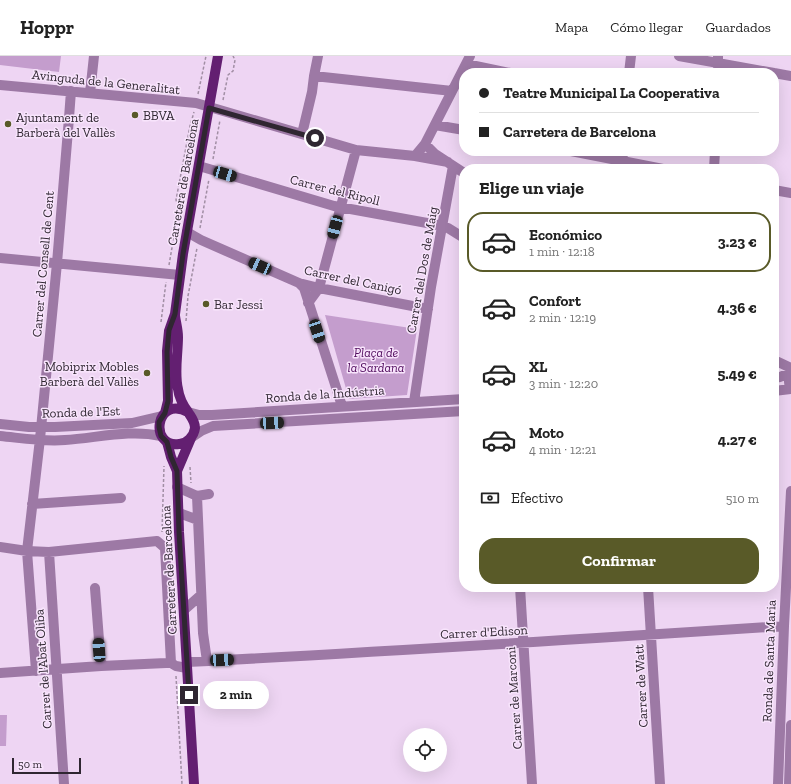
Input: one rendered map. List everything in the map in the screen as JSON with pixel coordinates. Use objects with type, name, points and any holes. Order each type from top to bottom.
[{"type":"main road","name":"Carretera de Barcelona","points":[[175,314],[187,232],[218,56]]},
{"type":"main road","points":[[175,314],[178,335],[177,384],[180,396],[195,424],[191,437],[186,442],[181,444],[174,444],[164,439],[159,427],[159,422],[168,401],[167,352],[169,330],[175,314]]},
{"type":"main road","points":[[163,415],[173,409],[188,412]]},
{"type":"main road","name":"Carretera de Barcelona","points":[[191,437],[177,471],[177,487],[194,784]]},
{"type":"main road","name":"Carretera de Barcelona","points":[[164,439],[177,471]]},
{"type":"street","points":[[90,93],[94,56]]},
{"type":"street","points":[[302,134],[312,92],[318,56]]},
{"type":"street","points":[[630,68],[631,56]]},
{"type":"street","points":[[679,56],[743,68]]},
{"type":"street","points":[[468,60],[494,68]]},
{"type":"street","points":[[779,74],[791,76]]},
{"type":"street","points":[[314,76],[452,92]]},
{"type":"street","points":[[415,156],[425,144],[459,78]]},
{"type":"street","name":"Avinguda de la Generalitat","points":[[0,84],[196,103],[222,112],[356,150],[415,156],[451,164]]},
{"type":"street","name":"Carrer del Consell de Cent","points":[[32,504],[40,439],[40,426],[57,263],[71,92]]},
{"type":"street","points":[[435,125],[459,129]]},
{"type":"street","points":[[425,144],[435,154],[459,170]]},
{"type":"street","points":[[308,303],[319,288],[356,150]]},
{"type":"street","points":[[599,156],[640,164]]},
{"type":"street","name":"Carrer del Dos de Maig","points":[[414,402],[451,164]]},
{"type":"street","name":"Carrer del Ripoll","points":[[199,166],[340,207],[438,225],[448,228],[459,235]]},
{"type":"street","points":[[779,191],[791,194]]},
{"type":"street","name":"Carrer del Canigó","points":[[187,232],[299,283],[428,309]]},
{"type":"street","points":[[0,258],[180,274]]},
{"type":"street","points":[[299,283],[304,288],[342,406]]},
{"type":"street","points":[[779,363],[790,371]]},
{"type":"street","points":[[779,377],[790,371]]},
{"type":"street","points":[[779,390],[791,389],[788,379],[790,371]]},
{"type":"street","name":"Ronda de la Indústria","points":[[188,412],[199,415],[212,415],[459,399]]},
{"type":"street","name":"Ronda de la Indústria","points":[[191,437],[213,426],[459,411]]},
{"type":"street","name":"Ronda de l'Est","points":[[0,424],[29,427],[55,427],[132,423],[141,422],[163,415]]},
{"type":"street","name":"Ronda de l'Est","points":[[0,436],[64,440],[138,433],[164,439]]},
{"type":"street","points":[[177,487],[197,496],[209,494]]},
{"type":"street","name":"Ronda de Santa Maria","points":[[778,784],[791,491]]},
{"type":"street","points":[[197,496],[203,633],[207,661]]},
{"type":"street","points":[[32,504],[121,498]]},
{"type":"street","name":"Carrer de l'Abat Oliba","points":[[32,504],[27,551],[36,670]]},
{"type":"street","points":[[179,514],[198,520]]},
{"type":"street","points":[[0,547],[48,552],[157,540]]},
{"type":"street","name":"Carretera de Barcelona","points":[[157,540],[165,548],[171,664]]},
{"type":"street","name":"Carrer de l'Abat Oliba","points":[[48,552],[64,784]]},
{"type":"street","points":[[95,588],[101,666]]},
{"type":"street","name":"Carrer de Marconi","points":[[520,592],[532,784]]},
{"type":"street","name":"Carrer de Watt","points":[[648,592],[660,784]]},
{"type":"street","points":[[184,610],[201,595]]},
{"type":"street","name":"Carrer d'Edison","points":[[187,665],[207,661],[784,626]]},
{"type":"street","points":[[0,673],[101,666],[187,665]]},
{"type":"street","name":"Ronda de Santa Maria","points":[[789,784],[791,725]]},
{"type":"path","name":"Carretera de Barcelona","points":[[186,325],[188,296],[198,238],[228,75],[233,72],[235,60],[233,56]]},
{"type":"path","name":"Carretera de Barcelona","points":[[157,540],[162,532],[163,463]]},
{"type":"path","points":[[190,465],[191,485],[197,489],[197,496]]},
{"type":"path","points":[[171,664],[182,784]]},
{"type":"green space","points":[[0,56],[61,56],[59,72],[0,65]]},
{"type":"green space","name":"Plaça de la Sardana","points":[[325,315],[417,329],[407,395],[349,399]]},
{"type":"green space","points":[[0,715],[7,715],[6,746],[0,746]]},
{"type":"place","name":"BBVA","points":[[135,115]]},
{"type":"place","name":"Ajuntament de Barberà del Vallès","points":[[8,124]]},
{"type":"place","name":"Bar Jessi","points":[[206,304]]},
{"type":"place","name":"Mobiprix Mobles Barberà del Vallès","points":[[147,373]]},
{"type":"route","points":[[189,695],[179,532],[177,471],[167,442],[161,436],[159,422],[165,413],[168,401],[167,352],[169,330],[175,314],[183,254],[209,108],[315,138]]}]
